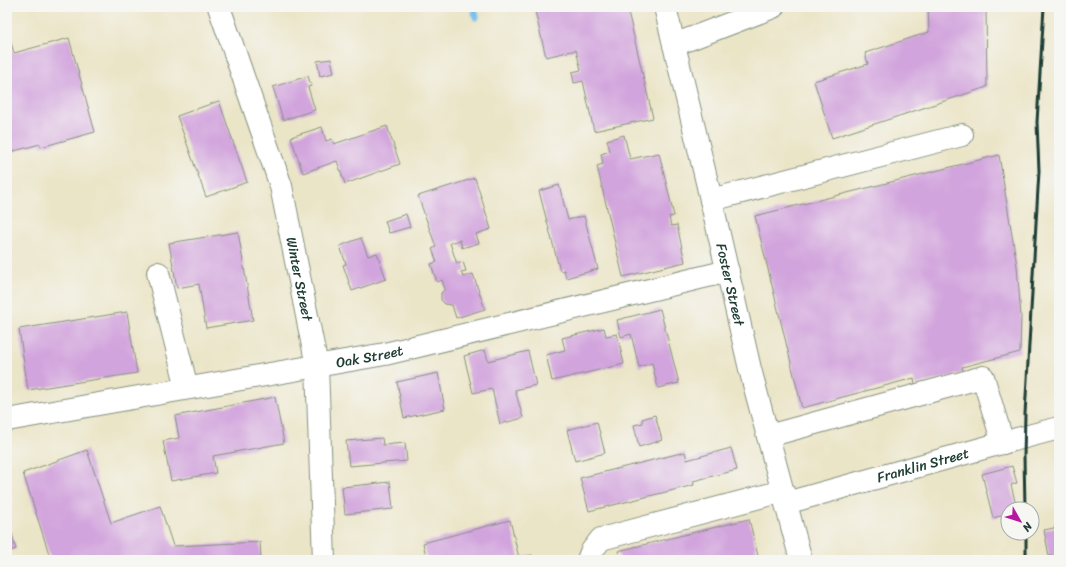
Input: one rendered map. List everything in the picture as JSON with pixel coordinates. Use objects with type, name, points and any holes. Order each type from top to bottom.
[{"type":"street","name":"Winter Street","points":[[220,7],[281,186],[317,366],[324,560]]},
{"type":"street","name":"Foster Street","points":[[665,7],[750,369],[801,560]]},
{"type":"street","points":[[674,45],[773,7]]},
{"type":"street","points":[[711,200],[962,135]]},
{"type":"street","name":"Oak Street","points":[[7,420],[385,354],[728,271]]},
{"type":"street","points":[[158,273],[187,388]]},
{"type":"street","points":[[768,436],[983,377],[1003,443]]},
{"type":"street","name":"Franklin Street","points":[[588,560],[591,552],[601,539],[785,497],[1059,428]]},
{"type":"building","points":[[555,7],[627,7],[653,118],[594,131],[583,81],[574,83],[572,72],[581,70],[576,50],[546,57],[535,11]]},
{"type":"building","points":[[928,7],[986,7],[987,87],[832,138],[814,81],[868,64],[865,53],[929,32]]},
{"type":"building","points":[[7,29],[14,53],[69,38],[95,132],[41,147],[40,144],[7,153]]},
{"type":"building","points":[[331,59],[334,73],[320,76],[317,61]]},
{"type":"building","points":[[308,76],[311,86],[308,87],[315,110],[283,120],[273,87]]},
{"type":"building","points":[[219,101],[247,182],[206,197],[177,116]]},
{"type":"building","points":[[387,126],[400,164],[345,184],[337,161],[303,173],[291,137],[322,127],[326,141],[332,139],[334,144]]},
{"type":"building","points":[[624,135],[630,159],[659,153],[674,216],[669,217],[671,226],[677,225],[685,262],[623,277],[597,166],[603,164],[601,154],[610,151],[607,140]]},
{"type":"building","points":[[999,155],[1017,266],[1021,317],[1020,352],[962,367],[964,373],[915,385],[914,378],[802,408],[755,216]]},
{"type":"building","points":[[475,178],[491,229],[476,234],[479,243],[462,248],[460,240],[450,243],[457,264],[463,262],[466,271],[461,272],[463,277],[473,274],[485,309],[456,318],[452,305],[445,304],[441,300],[441,293],[445,289],[442,280],[437,282],[431,264],[437,262],[432,249],[436,247],[418,196]]},
{"type":"building","points":[[559,185],[568,220],[584,216],[598,269],[566,278],[564,270],[560,271],[539,191]]},
{"type":"building","points":[[406,214],[410,227],[389,233],[385,221]]},
{"type":"building","points":[[238,232],[253,320],[206,328],[199,284],[177,288],[169,243]]},
{"type":"building","points":[[361,238],[368,256],[377,253],[386,279],[352,291],[343,265],[346,264],[340,246]]},
{"type":"building","points":[[660,309],[679,383],[658,388],[652,363],[639,367],[631,334],[621,337],[617,320]]},
{"type":"building","points":[[127,312],[137,373],[28,390],[19,329]]},
{"type":"building","points":[[604,328],[606,336],[617,334],[624,364],[552,381],[546,355],[565,350],[562,338]]},
{"type":"building","points":[[485,350],[488,361],[528,351],[536,385],[515,390],[523,418],[500,424],[492,389],[473,393],[464,356]]},
{"type":"building","points":[[438,373],[445,409],[404,418],[397,382]]},
{"type":"building","points":[[275,397],[284,443],[213,456],[216,473],[171,481],[163,441],[179,438],[175,416]]},
{"type":"building","points":[[655,415],[662,440],[639,447],[634,425],[643,423],[642,419]]},
{"type":"building","points":[[597,422],[605,453],[575,461],[567,430]]},
{"type":"building","points":[[382,438],[383,445],[405,443],[407,461],[349,466],[346,441]]},
{"type":"building","points":[[731,448],[737,470],[693,481],[694,485],[589,511],[580,478],[685,452],[687,460]]},
{"type":"building","points":[[87,450],[111,523],[160,506],[173,546],[260,542],[261,560],[51,560],[23,473]]},
{"type":"building","points":[[1012,466],[1017,483],[1011,485],[1015,501],[1000,501],[1000,516],[993,518],[982,474]]},
{"type":"building","points":[[390,482],[393,509],[345,514],[342,487]]},
{"type":"building","points":[[749,519],[759,560],[620,560],[618,551]]},
{"type":"building","points":[[510,520],[519,558],[532,555],[533,560],[427,560],[423,543]]},
{"type":"building","points":[[1059,527],[1059,554],[1049,556],[1044,530]]},
{"type":"building","points":[[11,531],[16,549],[7,552],[7,532]]},
{"type":"building","points":[[300,558],[300,560],[277,560],[277,559]]},
{"type":"waterway","points":[[474,7],[476,17]]},
{"type":"railway","points":[[1025,501],[1025,414],[1039,171],[1037,122],[1044,7]]},
{"type":"railway","points":[[1026,541],[1026,560]]}]
